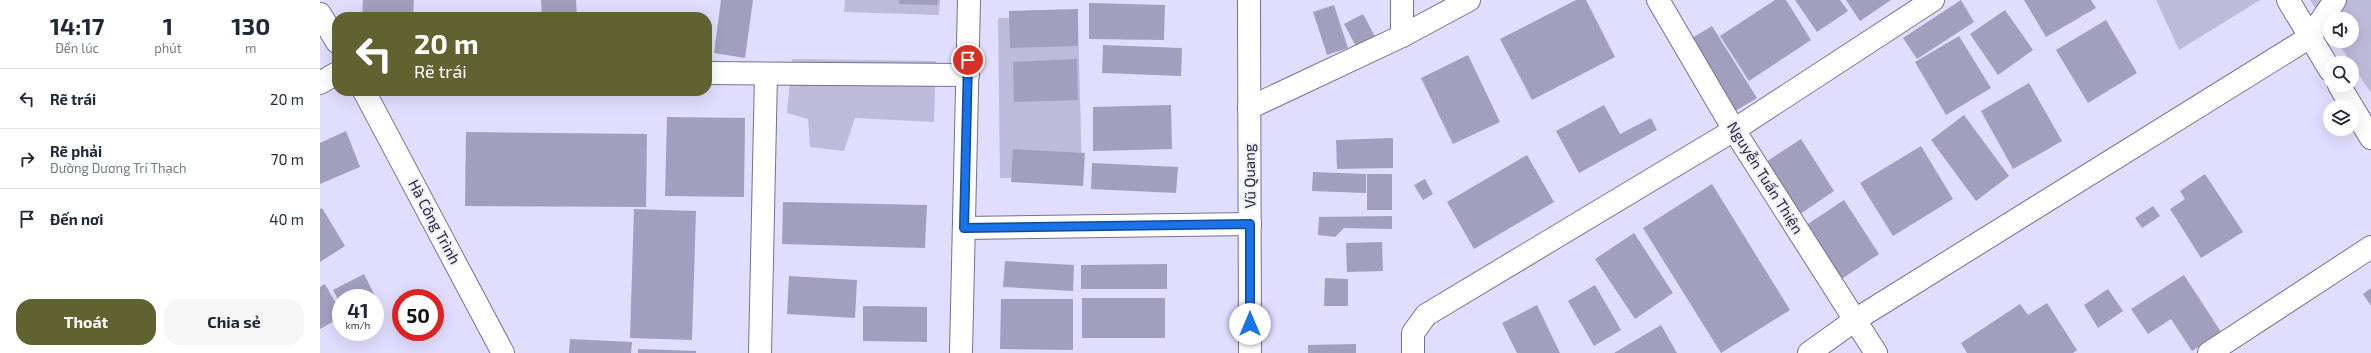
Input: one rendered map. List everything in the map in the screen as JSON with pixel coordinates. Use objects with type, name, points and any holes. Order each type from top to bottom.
[{"type":"street","points":[[961,353],[969,0]]},
{"type":"street","name":"Vũ Quang","points":[[1249,0],[1250,353]]},
{"type":"street","points":[[1402,0],[1402,36]]},
{"type":"street","points":[[1249,108],[1402,36],[1469,0]]},
{"type":"street","name":"Nguyễn Tuấn Thiện","points":[[1658,0],[1734,130],[1876,353]]},
{"type":"street","points":[[1413,353],[1414,333],[1426,315],[1734,130],[1933,0]]},
{"type":"street","points":[[2288,0],[2323,58]]},
{"type":"street","points":[[1809,353],[1855,320],[2310,37],[2335,0]]},
{"type":"street","points":[[320,14],[332,34]]},
{"type":"street","points":[[712,73],[968,75]]},
{"type":"street","points":[[760,353],[766,74]]},
{"type":"street","points":[[320,83],[332,76]]},
{"type":"street","points":[[2343,92],[2371,138]]},
{"type":"street","name":"Hà Công Trình","points":[[367,96],[503,353]]},
{"type":"street","points":[[964,228],[1250,224]]},
{"type":"street","points":[[2209,353],[2371,247]]},
{"type":"shaded area","points":[[845,0],[940,0],[939,15],[844,12]]},
{"type":"shaded area","points":[[2156,0],[2260,0],[2179,50]]},
{"type":"shaded area","points":[[2310,0],[2371,0],[2371,93],[2359,75],[2359,56],[2347,56],[2342,48],[2359,48],[2359,12],[2323,12],[2323,20]]},
{"type":"shaded area","points":[[998,18],[1078,18],[1082,176],[1000,178]]},
{"type":"shaded area","points":[[792,59],[936,61],[934,122],[855,118],[844,151],[810,147],[808,119],[787,113]]},
{"type":"building","points":[[363,0],[414,0],[413,12],[362,12]]},
{"type":"building","points":[[541,0],[576,0],[577,12],[542,12]]},
{"type":"building","points":[[721,0],[753,0],[745,58],[714,53]]},
{"type":"building","points":[[899,0],[938,0],[938,5],[899,4]]},
{"type":"building","points":[[1576,0],[1586,0],[1615,57],[1532,100],[1500,39]]},
{"type":"building","points":[[1775,0],[1786,0],[1811,40],[1749,81],[1720,36]]},
{"type":"building","points":[[1795,0],[1840,0],[1848,11],[1817,32]]},
{"type":"building","points":[[1846,0],[1891,0],[1860,21]]},
{"type":"building","points":[[1961,0],[1974,22],[1917,59],[1903,38]]},
{"type":"building","points":[[2024,0],[2091,0],[2096,8],[2046,37]]},
{"type":"building","points":[[1089,3],[1165,5],[1164,40],[1089,39]]},
{"type":"building","points":[[1334,5],[1348,48],[1327,55],[1313,12]]},
{"type":"building","points":[[1078,9],[1078,46],[1010,48],[1009,11]]},
{"type":"building","points":[[2005,10],[2033,50],[1998,75],[1970,34]]},
{"type":"building","points":[[1363,14],[1378,42],[1359,52],[1344,24]]},
{"type":"building","points":[[2106,20],[2137,73],[2088,103],[2056,50]]},
{"type":"building","points":[[1712,26],[1757,98],[1732,113],[1687,41]]},
{"type":"building","points":[[1959,36],[1991,88],[1946,115],[1915,62]]},
{"type":"building","points":[[1103,45],[1182,48],[1181,76],[1102,73]]},
{"type":"building","points":[[1468,55],[1500,122],[1453,144],[1421,78]]},
{"type":"building","points":[[1077,59],[1078,100],[1014,102],[1013,62]]},
{"type":"building","points":[[2029,83],[2062,141],[2013,169],[1981,111]]},
{"type":"building","points":[[1171,105],[1172,149],[1093,151],[1093,107]]},
{"type":"building","points":[[1604,105],[1620,134],[1651,118],[1657,130],[1579,173],[1556,131]]},
{"type":"building","points":[[1964,115],[2009,176],[1976,201],[1931,140]]},
{"type":"building","points":[[667,117],[745,118],[744,197],[665,196]]},
{"type":"building","points":[[346,131],[360,167],[320,184],[320,143]]},
{"type":"building","points":[[466,132],[647,134],[646,207],[465,206]]},
{"type":"building","points":[[1393,138],[1393,168],[1337,169],[1336,140]]},
{"type":"building","points":[[1801,139],[1834,191],[1800,214],[1766,162]]},
{"type":"building","points":[[1921,146],[1953,199],[1893,236],[1860,183]]},
{"type":"building","points":[[1013,149],[1085,153],[1083,186],[1011,182]]},
{"type":"building","points":[[1527,155],[1554,202],[1474,249],[1447,202]]},
{"type":"building","points":[[1092,163],[1178,167],[1176,193],[1091,189]]},
{"type":"building","points":[[1313,172],[1366,174],[1366,193],[1312,191]]},
{"type":"building","points":[[1367,174],[1392,174],[1392,210],[1367,210]]},
{"type":"building","points":[[2205,174],[2243,232],[2201,258],[2170,209],[2185,199],[2180,191]]},
{"type":"building","points":[[1425,179],[1433,194],[1423,200],[1414,185]]},
{"type":"building","points":[[1712,184],[1790,310],[1721,353],[1643,228]]},
{"type":"building","points":[[1844,200],[1879,254],[1840,280],[1805,226]]},
{"type":"building","points":[[783,202],[927,205],[925,248],[782,244]]},
{"type":"building","points":[[2153,206],[2160,216],[2142,228],[2135,218]]},
{"type":"building","points":[[322,208],[345,246],[320,262],[320,209]]},
{"type":"building","points":[[634,209],[696,211],[692,340],[630,338]]},
{"type":"building","points":[[1392,216],[1392,229],[1344,228],[1335,237],[1318,235],[1319,217]]},
{"type":"building","points":[[1634,233],[1673,293],[1635,319],[1595,259]]},
{"type":"building","points":[[1382,242],[1383,271],[1347,272],[1346,243]]},
{"type":"building","points":[[1005,261],[1074,265],[1073,291],[1003,287]]},
{"type":"building","points":[[1167,264],[1167,289],[1081,289],[1081,265]]},
{"type":"building","points":[[364,274],[372,289],[335,289]]},
{"type":"building","points":[[2184,275],[2221,332],[2192,351],[2171,319],[2148,334],[2131,309]]},
{"type":"building","points":[[789,276],[857,280],[855,318],[787,314]]},
{"type":"building","points":[[1325,278],[1348,279],[1348,306],[1324,306]]},
{"type":"building","points":[[325,284],[332,296],[332,322],[320,329],[320,287]]},
{"type":"building","points":[[1595,285],[1621,330],[1594,346],[1568,301]]},
{"type":"building","points":[[2371,288],[2371,306],[2363,294]]},
{"type":"building","points":[[2108,289],[2123,311],[2098,328],[2084,305]]},
{"type":"building","points":[[1082,298],[1165,298],[1165,338],[1082,338]]},
{"type":"building","points":[[1001,299],[1073,299],[1073,350],[1000,349]]},
{"type":"building","points":[[2047,303],[2077,350],[2073,353],[1967,353],[1961,343],[2020,304],[2028,315]]},
{"type":"building","points":[[1537,305],[1560,353],[1517,353],[1502,323]]},
{"type":"building","points":[[863,306],[927,307],[927,342],[863,341]]},
{"type":"building","points":[[1661,325],[1677,353],[1614,353]]},
{"type":"building","points":[[570,339],[632,342],[631,353],[569,353]]},
{"type":"building","points":[[1356,344],[1356,353],[1308,353],[1308,345]]},
{"type":"building","points":[[638,349],[696,351],[696,353],[638,353]]},
{"type":"route","points":[[968,60],[964,228],[1250,224],[1250,324]]}]
